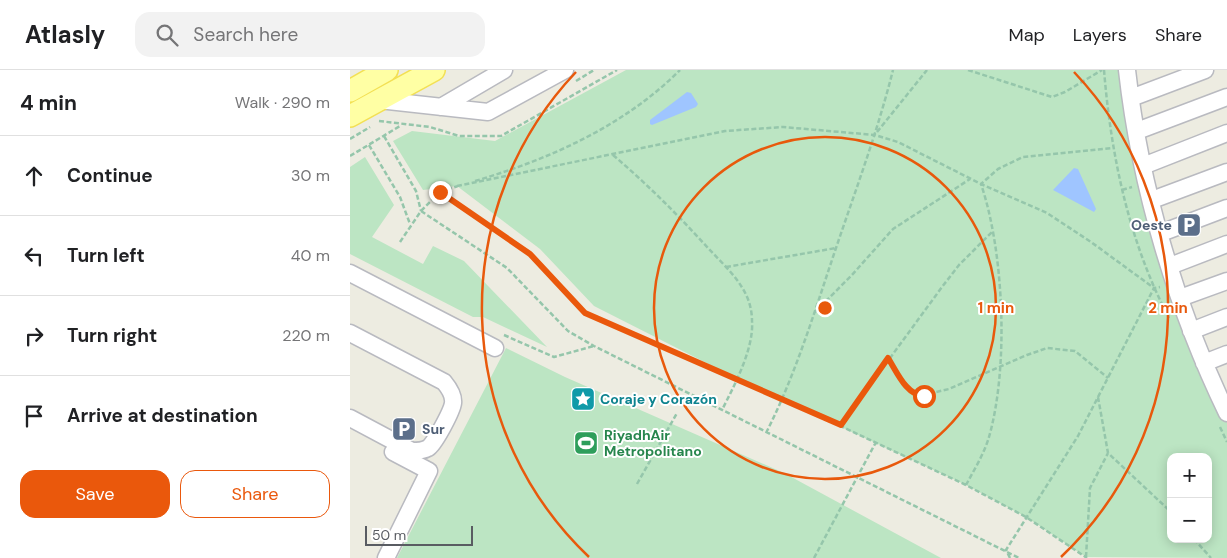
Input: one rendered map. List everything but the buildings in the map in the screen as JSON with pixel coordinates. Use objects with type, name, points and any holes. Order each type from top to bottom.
[{"type":"main road","points":[[350,91],[386,70]]},
{"type":"main road","points":[[350,116],[434,70]]},
{"type":"lane","points":[[441,107],[504,70]]},
{"type":"lane","points":[[379,100],[488,112],[565,70]]},
{"type":"lane","points":[[1127,70],[1143,166],[1170,266],[1191,331],[1204,363],[1222,392],[1227,413]]},
{"type":"lane","points":[[1131,98],[1205,70]]},
{"type":"lane","points":[[1137,131],[1227,97]]},
{"type":"lane","points":[[1143,166],[1227,133]]},
{"type":"lane","points":[[1152,200],[1227,172]]},
{"type":"lane","points":[[1161,233],[1227,208]]},
{"type":"lane","points":[[1170,266],[1227,244]]},
{"type":"lane","points":[[350,273],[495,348]]},
{"type":"lane","points":[[1180,298],[1227,281]]},
{"type":"lane","points":[[1191,331],[1227,318]]},
{"type":"lane","points":[[350,333],[444,382],[453,396],[453,404],[435,441],[429,448],[421,451],[412,451],[350,418]]},
{"type":"lane","points":[[1204,363],[1227,354]]},
{"type":"lane","points":[[350,430],[429,471],[386,558]]},
{"type":"path","points":[[400,242],[410,224],[440,192],[524,167],[567,148],[641,103],[680,70]]},
{"type":"path","points":[[766,433],[783,398],[814,313],[875,135],[893,70]]},
{"type":"path","points":[[875,135],[927,70]]},
{"type":"path","points":[[968,70],[1046,96],[1055,97],[1102,70]]},
{"type":"path","points":[[350,156],[400,126]]},
{"type":"path","points":[[457,186],[725,131],[756,127],[782,127],[875,135],[898,142],[970,179],[1047,213],[1091,242],[1154,288],[1078,436],[1006,550]]},
{"type":"path","points":[[384,136],[416,191],[421,211],[507,268],[568,331],[722,411],[1019,558]]},
{"type":"path","points":[[369,145],[400,197],[410,224]]},
{"type":"path","points":[[981,184],[998,169],[1023,157],[1112,148]]},
{"type":"path","points":[[613,155],[667,203],[726,267],[738,282],[749,302],[752,323],[747,351],[738,379],[722,411]]},
{"type":"path","points":[[814,313],[851,276],[893,229],[970,179]]},
{"type":"path","points":[[966,485],[988,438],[1000,368],[1001,306],[992,232],[981,184]]},
{"type":"path","points":[[440,192],[530,254],[585,313],[783,398],[966,485],[1026,518],[1087,558]]},
{"type":"path","points":[[841,425],[888,358],[959,265],[992,232]]},
{"type":"path","points":[[726,267],[836,248]]},
{"type":"path","points":[[496,331],[554,357],[594,346]]},
{"type":"path","points":[[888,358],[907,388],[919,396],[949,389],[1037,351],[1067,349],[1081,354],[1108,378]]},
{"type":"path","points":[[1098,397],[1108,453],[1167,508]]},
{"type":"path","points":[[637,484],[677,413]]},
{"type":"path","points":[[814,558],[876,442]]},
{"type":"path","points":[[1087,558],[1090,488],[1108,453]]},
{"type":"path","points":[[1197,543],[1210,558]]},
{"type":"path","points":[[1006,550],[1010,558]]},
{"type":"green space","points":[[626,70],[1126,70],[1135,172],[1166,278],[1227,421],[1227,558],[1086,557],[1026,517],[966,485],[738,379],[594,306],[540,249],[457,186],[423,190],[393,141],[412,131],[495,141]]},
{"type":"green space","points":[[365,157],[394,205],[372,237],[423,264],[433,246],[464,261],[547,347],[483,317],[473,317],[350,254],[350,167]]},
{"type":"green space","name":"RiyadhAir Metropolitano","points":[[506,348],[565,377],[784,473],[941,558],[397,558]]},
{"type":"water","points":[[687,92],[691,93],[698,104],[696,107],[652,125],[650,124],[650,120]]},
{"type":"water","points":[[1074,168],[1078,169],[1096,209],[1094,212],[1053,190]]},
{"type":"place","name":"Oeste","points":[[1189,225]]},
{"type":"place","name":"Coraje y Corazón","points":[[583,399]]},
{"type":"place","name":"Sur","points":[[404,429]]},
{"type":"place","name":"RiyadhAir Metropolitano","points":[[586,443]]},
{"type":"route","points":[[440,192],[530,254],[585,313],[841,425],[888,358],[907,388],[919,396],[924,396]]}]
